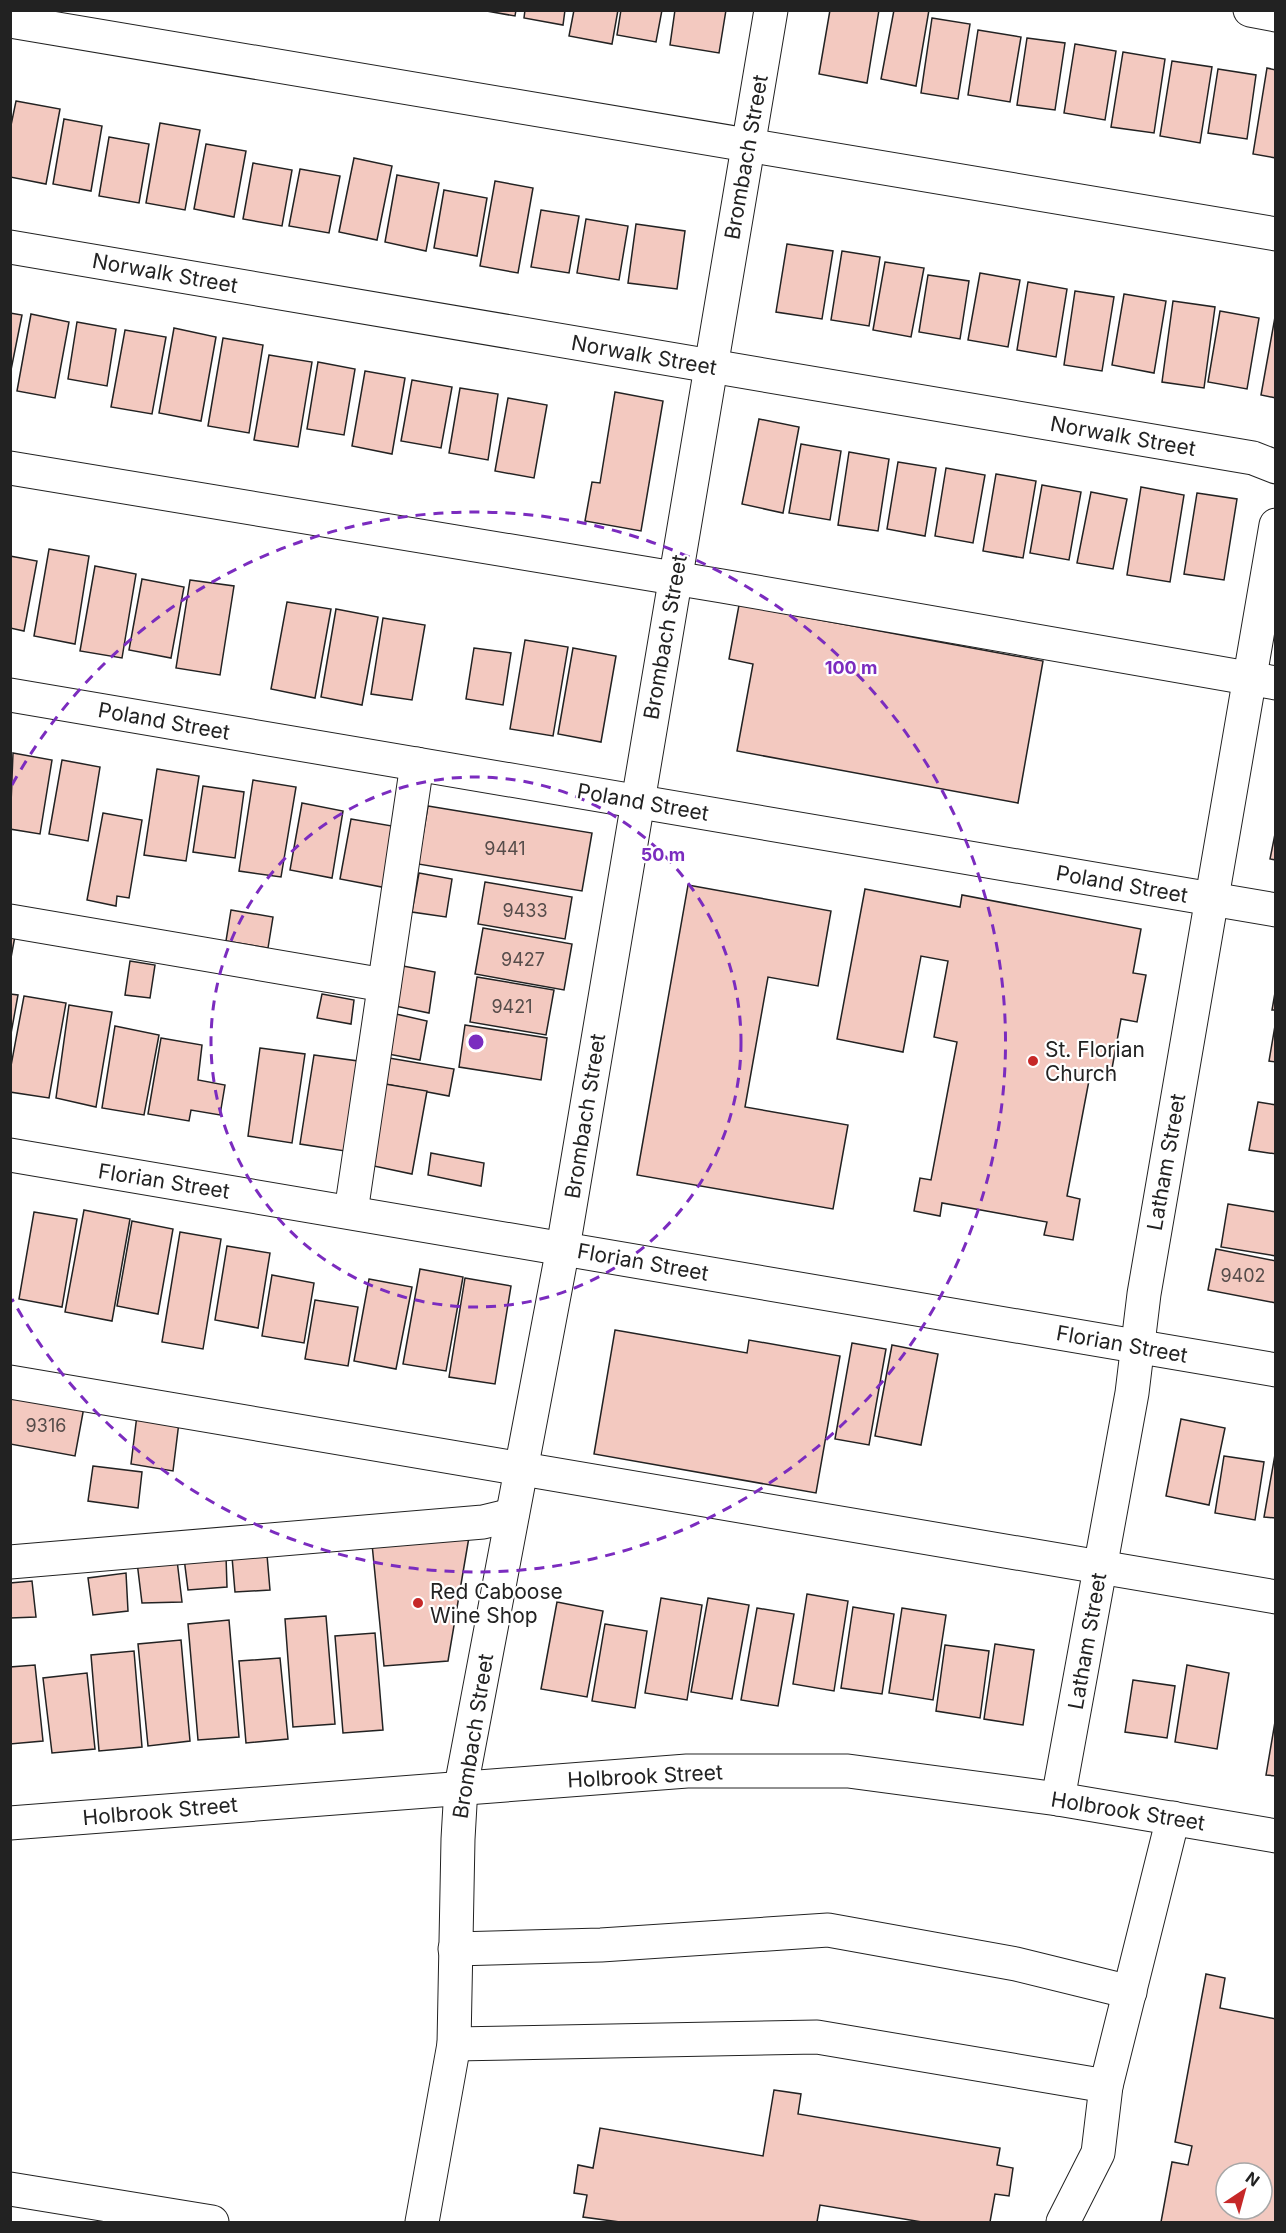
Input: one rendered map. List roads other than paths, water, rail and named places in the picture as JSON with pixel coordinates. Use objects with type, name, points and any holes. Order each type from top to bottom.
[{"type":"street","name":"Brombach Street","points":[[422,2223],[453,2044],[461,1787],[563,1248],[771,10]]},
{"type":"street","points":[[1250,10],[1275,15]]},
{"type":"street","points":[[10,21],[1275,234]]},
{"type":"street","name":"Norwalk Street","points":[[10,247],[1253,458],[1275,467]]},
{"type":"street","points":[[10,468],[675,578],[1262,680]]},
{"type":"street","name":"Latham Street","points":[[1058,1799],[1138,1346],[1144,1294],[1211,899],[1262,680],[1275,525]]},
{"type":"street","name":"Poland Street","points":[[10,695],[1275,910]]},
{"type":"street","points":[[351,1212],[417,764]]},
{"type":"street","points":[[10,921],[384,985]]},
{"type":"street","name":"Florian Street","points":[[10,1155],[1275,1370]]},
{"type":"street","points":[[10,1382],[1275,1597]]},
{"type":"street","points":[[10,1562],[483,1522],[512,1515]]},
{"type":"street","name":"Holbrook Street","points":[[10,1823],[687,1771],[848,1771],[1058,1799],[1275,1836]]},
{"type":"street","points":[[1063,2223],[1098,2153],[1106,2086],[1173,1818]]},
{"type":"street","points":[[455,1949],[601,1945],[828,1930],[1016,1964],[1130,1992]]},
{"type":"street","points":[[453,2044],[817,2037],[1106,2086]]},
{"type":"street","points":[[10,2189],[212,2223]]},
{"type":"place","name":"St. Florian Church","points":[[1033,1061]]},
{"type":"place","name":"Red Caboose Wine Shop","points":[[418,1603]]}]
